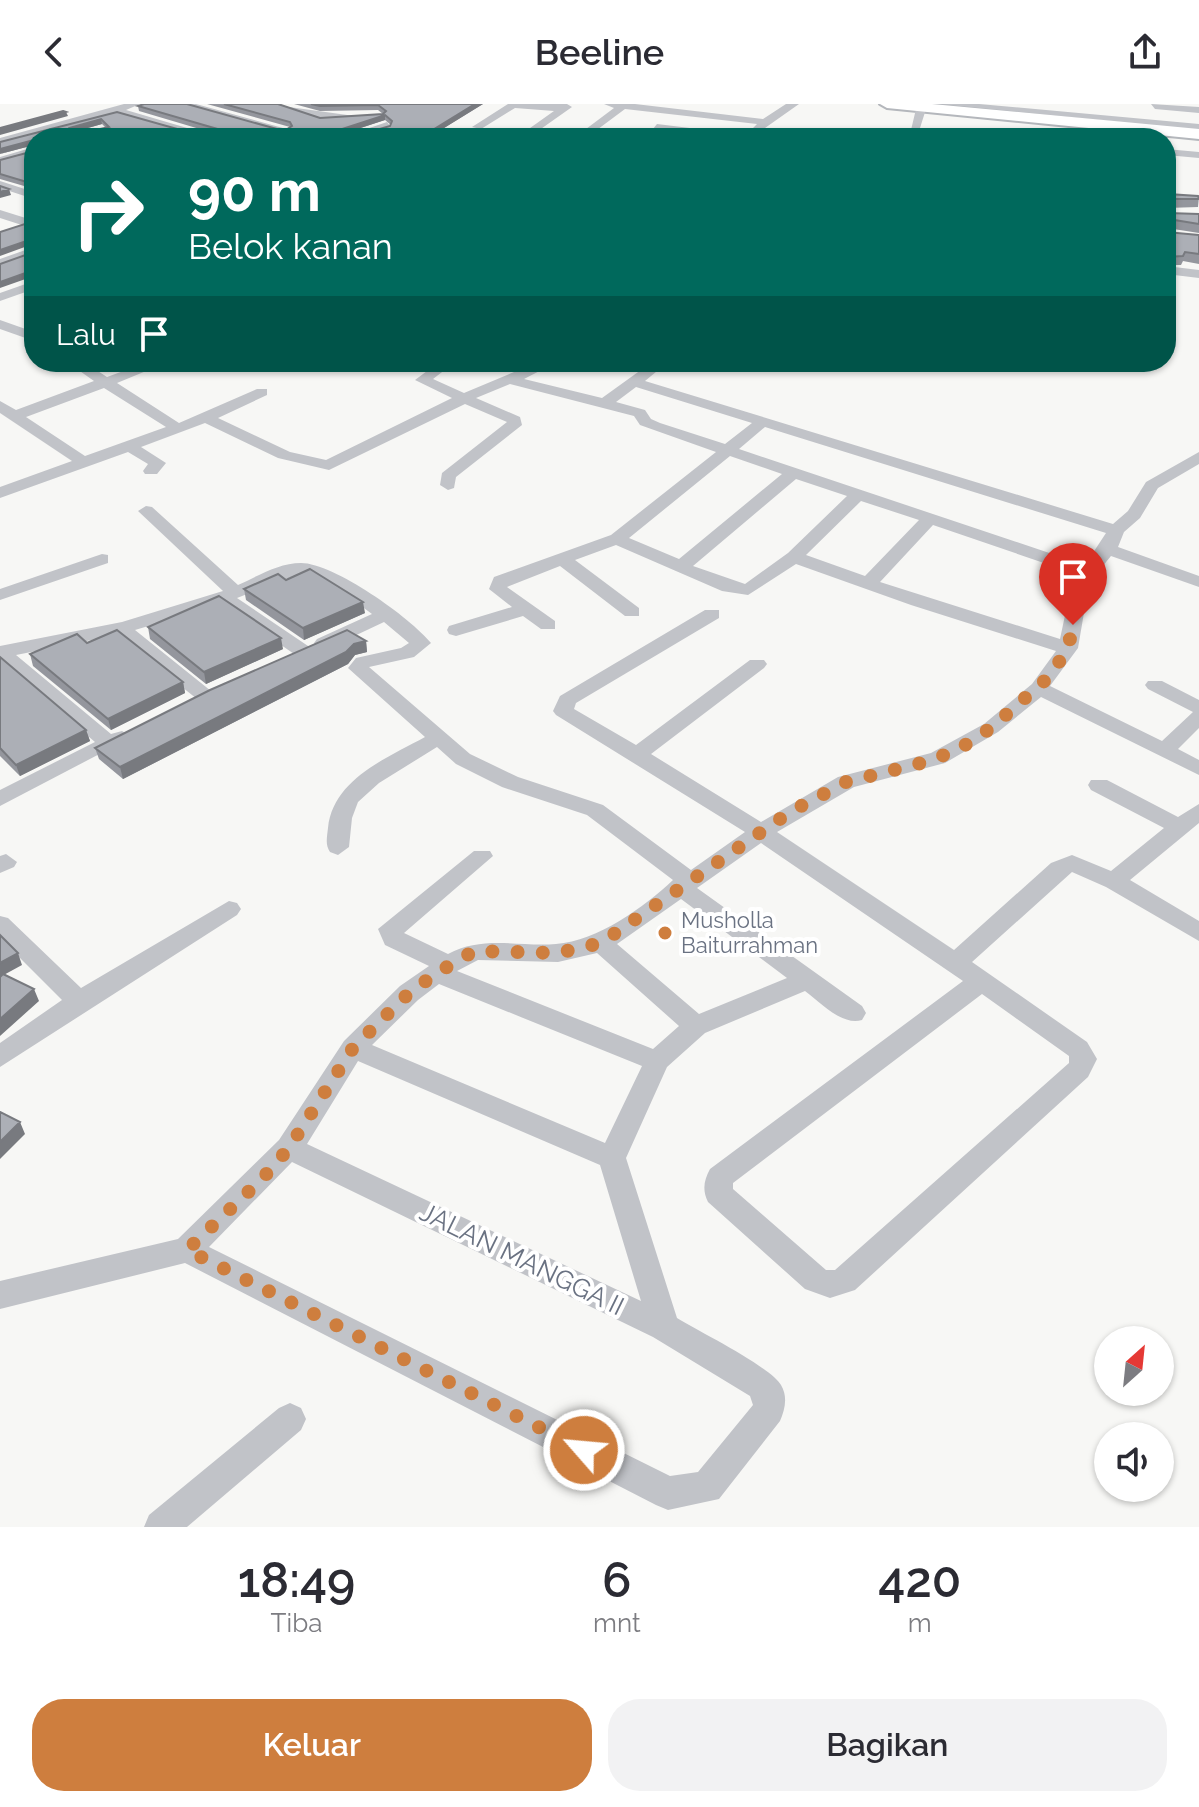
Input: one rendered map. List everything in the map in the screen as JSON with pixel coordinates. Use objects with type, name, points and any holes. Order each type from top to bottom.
[{"type":"street","points":[[44,128],[135,104]]},
{"type":"street","points":[[184,104],[277,128]]},
{"type":"street","points":[[272,104],[320,117],[378,116],[387,125]]},
{"type":"street","points":[[609,104],[675,112],[738,128]]},
{"type":"street","points":[[762,104],[785,106]]},
{"type":"street","points":[[887,104],[921,109],[1030,112],[1078,128]]},
{"type":"street","points":[[946,104],[1144,128]]},
{"type":"street","points":[[477,127],[513,105],[567,107]]},
{"type":"street","points":[[593,128],[623,106]]},
{"type":"street","points":[[759,128],[785,106]]},
{"type":"street","points":[[1155,106],[1158,128]]},
{"type":"street","points":[[536,128],[567,107]]},
{"type":"street","points":[[1140,107],[1199,110]]},
{"type":"street","points":[[111,109],[180,128]]},
{"type":"street","points":[[915,128],[921,109]]},
{"type":"street","points":[[99,112],[158,128]]},
{"type":"street","points":[[656,128],[675,112]]},
{"type":"street","points":[[290,128],[320,117]]},
{"type":"street","points":[[377,128],[387,125]]},
{"type":"street","points":[[383,128],[387,125]]},
{"type":"street","points":[[1176,129],[1199,127]]},
{"type":"street","points":[[1176,132],[1199,134]]},
{"type":"street","points":[[0,141],[24,134]]},
{"type":"street","points":[[3,159],[24,153]]},
{"type":"street","points":[[1176,153],[1199,155]]},
{"type":"street","points":[[3,159],[24,164]]},
{"type":"street","points":[[0,184],[24,192]]},
{"type":"street","points":[[0,214],[24,220]]},
{"type":"street","points":[[2,232],[24,224]]},
{"type":"street","points":[[0,263],[24,255]]},
{"type":"street","points":[[0,297],[24,291]]},
{"type":"street","points":[[0,324],[24,332]]},
{"type":"street","points":[[88,372],[177,428]]},
{"type":"street","points":[[16,415],[134,372]]},
{"type":"street","points":[[433,372],[422,379],[515,420],[514,425],[472,454],[448,476],[448,485]]},
{"type":"street","points":[[510,380],[528,372]]},
{"type":"street","points":[[605,403],[647,372]]},
{"type":"street","points":[[206,418],[316,467],[355,455],[464,396],[499,381],[510,380],[640,413],[645,422],[1089,572]]},
{"type":"street","points":[[633,382],[764,421],[1112,539],[1199,582]]},
{"type":"street","points":[[0,493],[206,418],[262,392]]},
{"type":"street","points":[[0,406],[83,462]]},
{"type":"street","points":[[548,625],[498,589],[500,581],[617,539],[764,421]]},
{"type":"street","points":[[127,445],[158,463],[151,471]]},
{"type":"street","points":[[0,1295],[187,1250],[262,1179],[289,1148],[353,1048],[409,993],[442,969],[474,951],[558,953],[601,943],[762,831],[846,782],[956,751],[991,728],[1039,688],[1068,648],[1077,601],[1089,572],[1134,514],[1152,485],[1199,457]]},
{"type":"street","points":[[681,567],[795,472]]},
{"type":"street","points":[[617,539],[728,587],[748,590],[794,557],[859,494]]},
{"type":"street","points":[[146,511],[229,595],[304,652]]},
{"type":"street","points":[[868,584],[930,519]]},
{"type":"street","points":[[794,557],[1068,648]]},
{"type":"street","points":[[1,593],[102,559]]},
{"type":"street","points":[[562,559],[632,612]]},
{"type":"street","points":[[1,652],[122,629],[229,595],[294,569],[315,570],[421,643],[420,647],[363,662],[358,668],[463,759],[510,782],[595,810],[807,980],[853,1013]]},
{"type":"street","points":[[456,630],[526,609]]},
{"type":"street","points":[[712,614],[564,703],[563,711],[762,831],[956,962],[1078,1049],[1083,1064],[844,1281],[830,1285],[816,1280],[718,1193],[720,1177],[981,981]]},
{"type":"street","points":[[275,665],[384,615]]},
{"type":"street","points":[[122,629],[212,692],[177,709]]},
{"type":"street","points":[[1,652],[109,743]]},
{"type":"street","points":[[638,754],[757,664]]},
{"type":"street","points":[[1155,685],[1199,708]]},
{"type":"street","points":[[1039,688],[1199,768]]},
{"type":"street","points":[[1164,751],[1199,717]]},
{"type":"street","points":[[2,796],[136,729]]},
{"type":"street","points":[[338,847],[343,811],[352,796],[372,778],[438,738]]},
{"type":"street","points":[[1099,785],[1179,827]]},
{"type":"street","points":[[1114,881],[1199,811]]},
{"type":"street","points":[[482,856],[390,929],[394,939],[442,969],[657,1061]]},
{"type":"street","points":[[956,962],[1065,865],[1080,866],[1114,881],[1199,932]]},
{"type":"street","points":[[0,1057],[79,1001],[229,909]]},
{"type":"street","points":[[0,924],[79,1001]]},
{"type":"street","points":[[601,943],[696,1026]]},
{"type":"street","points":[[664,1327],[612,1158],[657,1061],[696,1026],[807,980]]},
{"type":"street","points":[[353,1048],[612,1158]]},
{"type":"street","name":"JALAN MANGGA II","points":[[187,1250],[668,1493],[707,1487],[769,1410],[769,1393],[750,1377],[664,1327],[289,1148]]},
{"type":"street","points":[[161,1527],[290,1419]]},
{"type":"building","points":[[187,104],[273,128],[214,128],[138,106]]},
{"type":"building","points":[[224,104],[278,104],[320,118],[383,114],[386,111],[378,105],[311,104],[475,104],[436,128],[383,128],[390,126],[392,121],[385,115],[345,128],[289,128],[292,126],[290,122]]},
{"type":"building","points":[[66,112],[0,130],[0,128]]},
{"type":"building","points":[[117,112],[174,128],[105,128],[109,127],[101,119],[69,128],[55,128]]},
{"type":"building","points":[[24,136],[24,143],[0,149],[0,142]]},
{"type":"building","points":[[24,154],[24,181],[0,174],[0,160]]},
{"type":"building","points":[[1176,195],[1198,196],[1199,199],[1176,199]]},
{"type":"building","points":[[1176,213],[1199,214],[1199,224],[1176,220]]},
{"type":"building","points":[[24,224],[24,242],[0,250],[0,232]]},
{"type":"building","points":[[1176,233],[1199,235],[1199,254],[1185,252],[1183,256],[1176,256]]},
{"type":"building","points":[[24,256],[24,274],[0,282],[0,264]]},
{"type":"building","points":[[310,569],[363,602],[303,628],[244,589],[278,574],[286,580]]},
{"type":"building","points":[[219,596],[281,638],[204,672],[148,627]]},
{"type":"building","points":[[117,630],[183,682],[108,719],[30,654],[77,634],[87,643]]},
{"type":"building","points":[[347,630],[366,641],[354,644],[346,652],[120,767],[95,748],[210,690]]},
{"type":"building","points":[[0,657],[86,730],[16,765],[0,748]]},
{"type":"building","points":[[0,935],[18,953],[0,963]]},
{"type":"building","points":[[3,974],[34,989],[0,1019],[0,977]]},
{"type":"building","points":[[0,1112],[20,1122],[0,1142]]},
{"type":"place","name":"Musholla Baiturrahman","points":[[665,933]]},
{"type":"route","points":[[584,1450],[187,1250],[262,1179],[289,1148],[353,1048],[409,993],[448,965],[474,951],[558,953],[601,943],[679,886],[790,812],[846,782],[956,751],[1029,698],[1050,676],[1068,648],[1073,625]]}]
